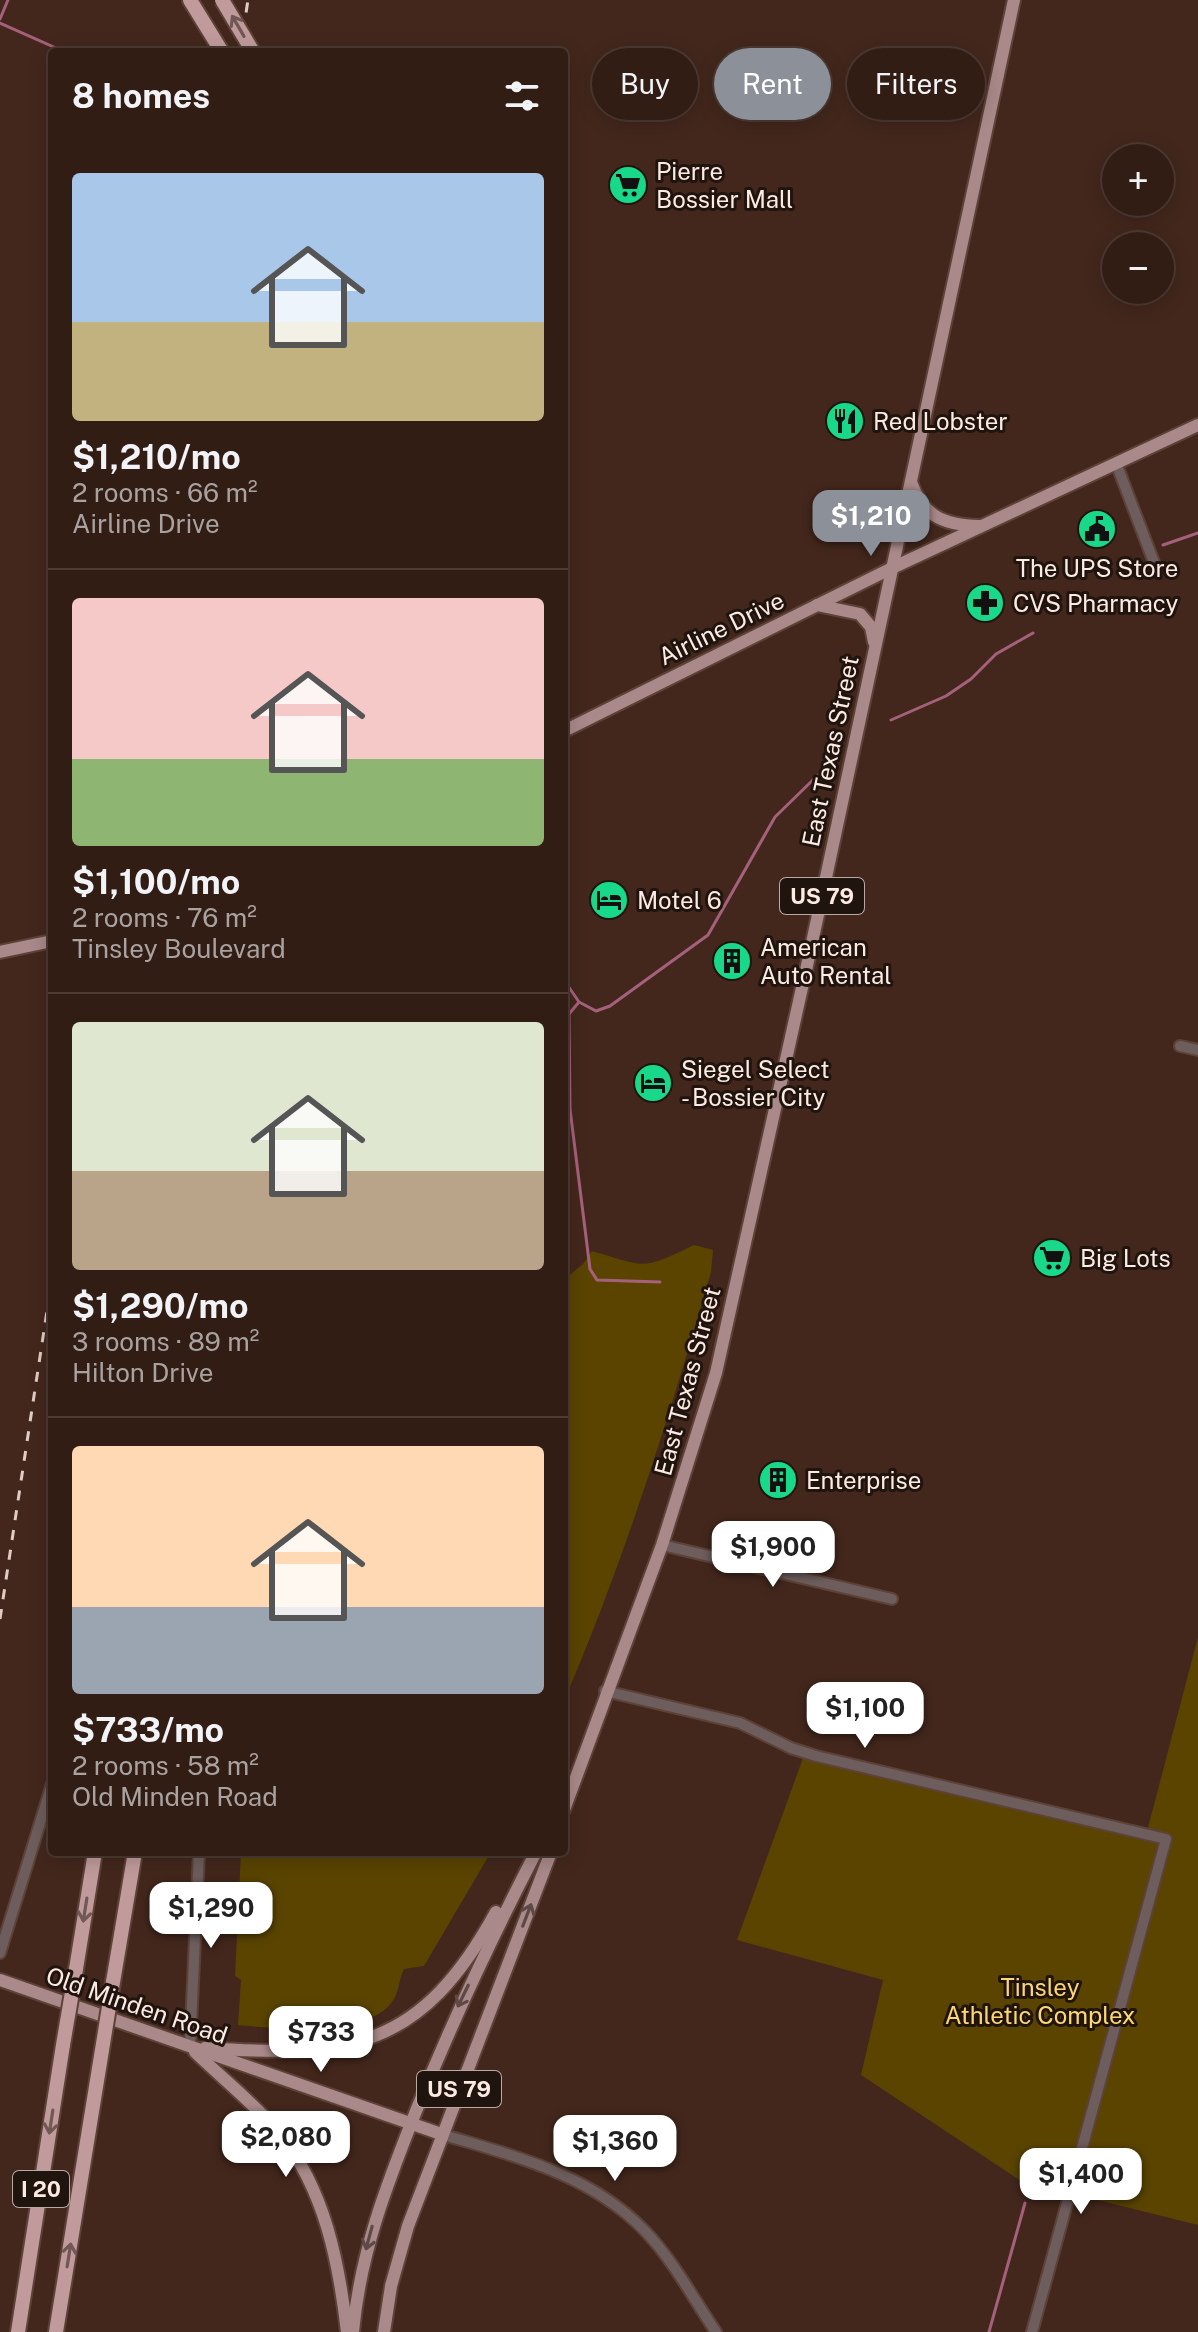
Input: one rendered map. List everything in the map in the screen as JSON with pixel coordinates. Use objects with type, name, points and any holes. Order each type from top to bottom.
[{"type":"highway","points":[[190,0],[220,48]]},
{"type":"highway","points":[[222,0],[251,48]]},
{"type":"highway","name":"I 20","points":[[18,2332],[94,1856]]},
{"type":"highway","name":"I 20","points":[[56,2332],[134,1856]]},
{"type":"main road","name":"East Texas Street","points":[[568,1797],[662,1545],[694,1450],[731,1313],[1014,0]]},
{"type":"main road","name":"Airline Drive","points":[[568,729],[892,568],[1198,425]]},
{"type":"main road","points":[[911,482],[919,502],[934,518],[982,526]]},
{"type":"main road","points":[[817,605],[860,614],[871,627],[875,648]]},
{"type":"main road","points":[[0,952],[48,942]]},
{"type":"main road","name":"East Texas Street","points":[[568,1789],[574,1777]]},
{"type":"main road","points":[[190,2047],[307,2052],[354,2043],[397,2025],[428,2004],[465,1963],[532,1856]]},
{"type":"main road","name":"US 79","points":[[353,2332],[368,2239],[411,2123],[458,2007],[533,1856]]},
{"type":"main road","name":"US 79","points":[[384,2332],[401,2249],[441,2134],[549,1856]]},
{"type":"main road","name":"Old Minden Road","points":[[0,1980],[441,2134]]},
{"type":"main road","points":[[190,2047],[250,2102],[281,2136],[297,2162],[332,2239],[347,2332]]},
{"type":"street","points":[[1116,463],[1155,565]]},
{"type":"street","points":[[1180,1046],[1198,1050]]},
{"type":"street","points":[[662,1545],[892,1599]]},
{"type":"street","points":[[605,1691],[740,1723],[791,1748],[816,1756],[1166,1839],[1032,2332]]},
{"type":"street","points":[[0,1953],[48,1797]]},
{"type":"street","points":[[190,2047],[199,1856]]},
{"type":"street","points":[[441,2134],[556,2171],[609,2199],[660,2248],[716,2332]]},
{"type":"green space","points":[[694,1245],[713,1250],[711,1272],[644,1489],[568,1691],[568,1277],[592,1251],[634,1263],[652,1263]]},
{"type":"green space","name":"Tinsley Athletic Complex","points":[[1198,1637],[1198,2225],[1021,2181],[861,2075],[883,1980],[737,1940],[803,1758],[1145,1839]]},
{"type":"green space","points":[[241,1856],[489,1856],[424,1966],[404,1969],[394,1999],[382,2011],[365,2020],[298,2029],[238,2025],[241,1980],[235,1976]]},
{"type":"waterway","points":[[0,19],[8,0]]},
{"type":"waterway","points":[[0,23],[56,48]]},
{"type":"waterway","points":[[1163,545],[1198,533]]},
{"type":"waterway","points":[[891,720],[946,696],[971,679],[996,654],[1033,633]]},
{"type":"waterway","points":[[568,986],[579,1002],[596,1011],[610,1006],[708,935],[775,817],[818,775]]},
{"type":"waterway","points":[[579,1002],[569,1014],[570,1109],[590,1269],[597,1280],[660,1282]]},
{"type":"waterway","points":[[1029,2186],[1038,2156]]},
{"type":"waterway","points":[[989,2332],[1025,2203]]},
{"type":"railway","points":[[241,48],[248,0]]},
{"type":"railway","points":[[0,1619],[48,1304]]},
{"type":"place","name":"Pierre Bossier Mall","points":[[628,185]]},
{"type":"place","name":"Red Lobster","points":[[845,421]]},
{"type":"place","name":"The UPS Store","points":[[1097,529]]},
{"type":"place","name":"CVS Pharmacy","points":[[985,603]]},
{"type":"place","name":"Motel 6","points":[[609,900]]},
{"type":"place","name":"American Auto Rental","points":[[732,961]]},
{"type":"place","name":"Siegel Select - Bossier City","points":[[653,1083]]},
{"type":"place","name":"Big Lots","points":[[1052,1258]]},
{"type":"place","name":"Enterprise","points":[[778,1480]]}]
